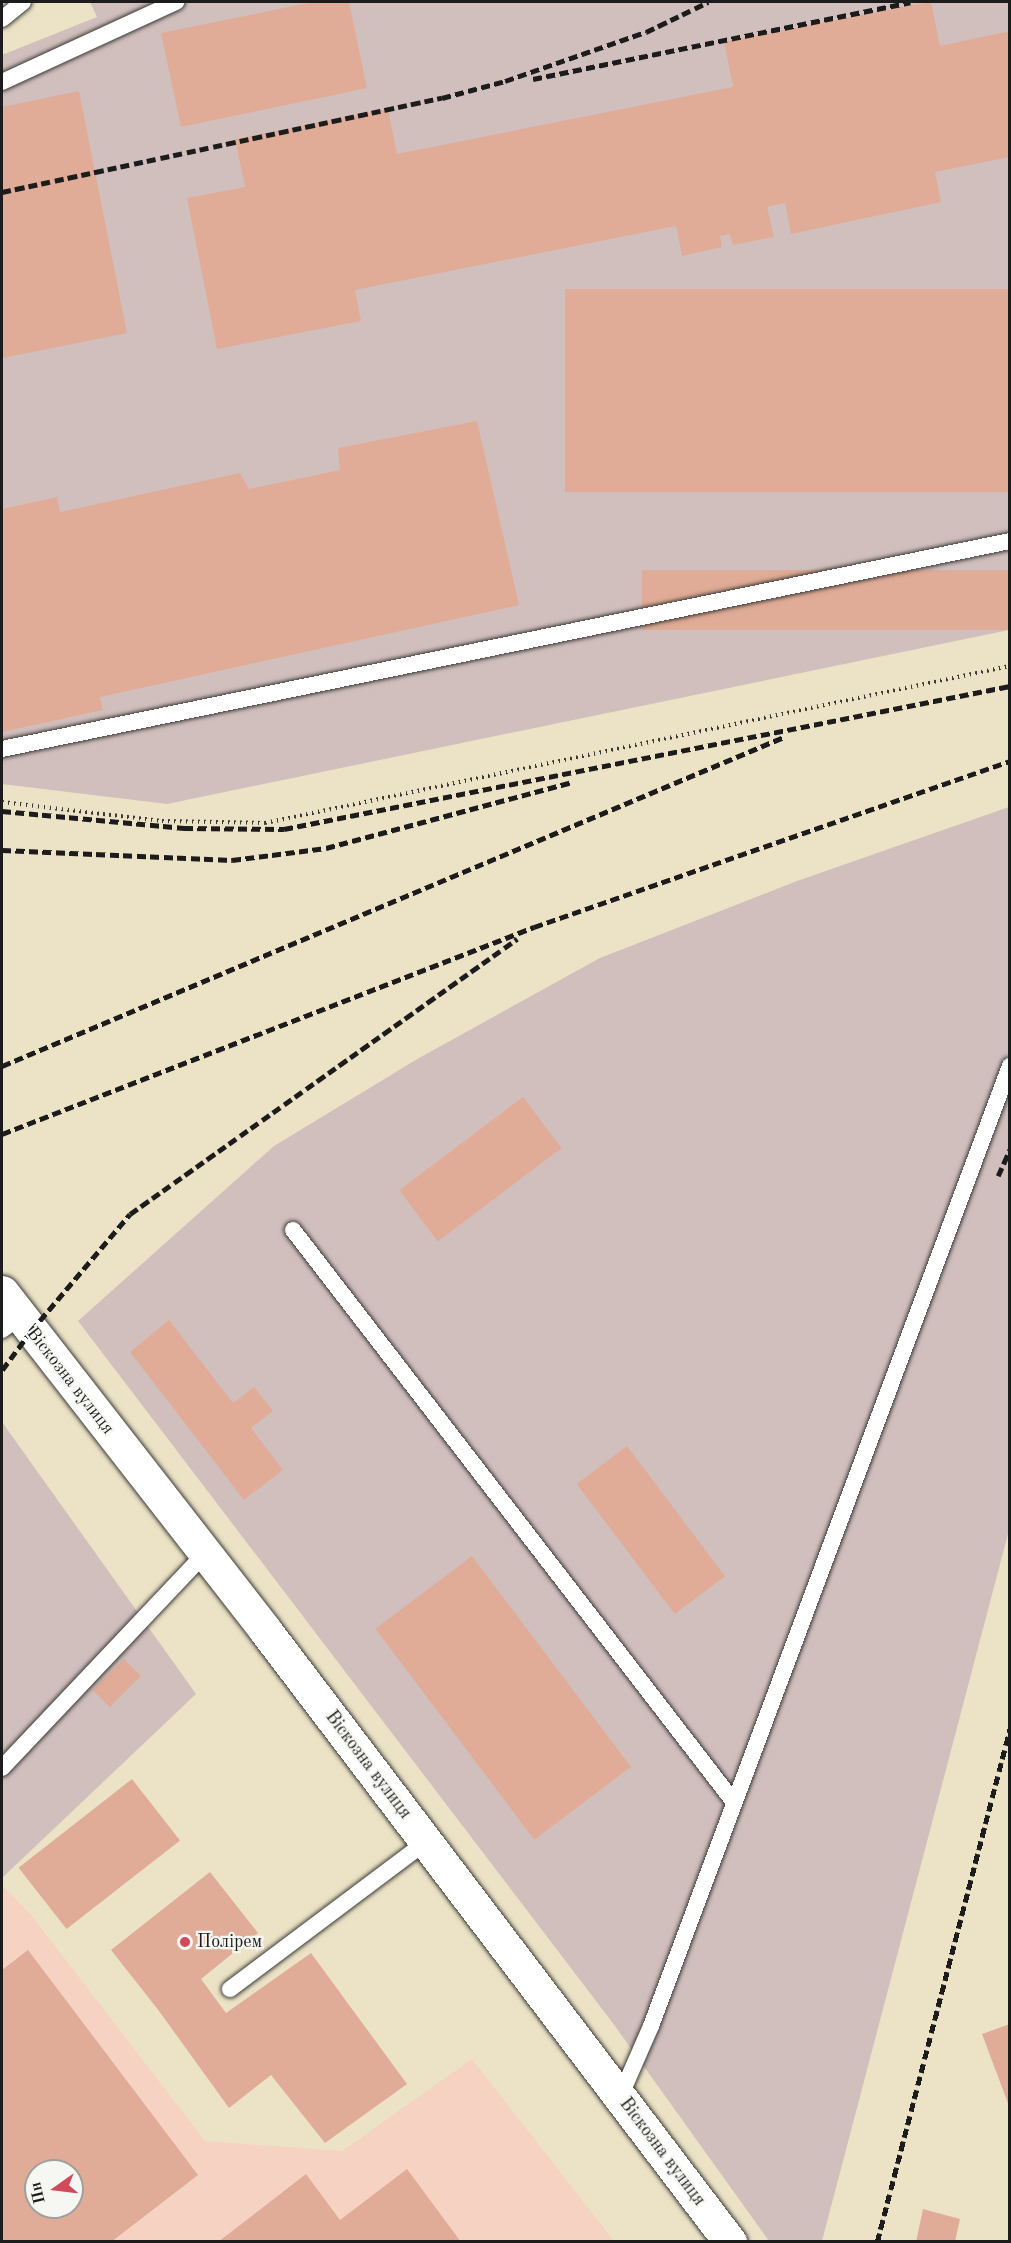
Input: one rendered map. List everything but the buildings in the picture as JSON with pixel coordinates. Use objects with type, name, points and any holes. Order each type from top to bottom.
[{"type":"street","name":"Віскозна вулиця","points":[[8,1313],[205,1553],[730,2241]]},
{"type":"lane","points":[[2,19],[23,2]]},
{"type":"lane","points":[[2,82],[176,2]]},
{"type":"lane","points":[[2,749],[1010,541]]},
{"type":"lane","points":[[620,2097],[651,2026],[733,1801],[1010,1066]]},
{"type":"lane","points":[[293,1230],[733,1801]]},
{"type":"lane","points":[[2,1768],[205,1553]]},
{"type":"lane","points":[[231,1989],[426,1842]]},
{"type":"path","points":[[2,802],[162,821],[265,823],[1010,666]]},
{"type":"shaded area","points":[[90,2],[1009,2],[1009,630],[167,804],[2,784],[2,55],[97,17]]},
{"type":"shaded area","points":[[1009,807],[1009,1530],[822,2241],[769,2241],[612,2022],[78,1321],[274,1146],[419,1058],[600,958],[797,881]]},
{"type":"shaded area","points":[[2,1422],[196,1694],[2,1878]]},
{"type":"shaded area","points":[[2,1885],[32,1916],[205,2141],[342,2151],[472,2059],[614,2241],[2,2241]]},
{"type":"railway","points":[[2,192],[442,98],[505,81],[646,32],[708,2]]},
{"type":"railway","points":[[533,79],[910,2]]},
{"type":"railway","points":[[2,811],[184,828],[284,829],[1010,686]]},
{"type":"railway","points":[[2,1066],[784,737]]},
{"type":"railway","points":[[2,1134],[534,927],[1010,761]]},
{"type":"railway","points":[[2,850],[232,860],[326,848],[572,782]]},
{"type":"railway","points":[[2,1370],[31,1331],[130,1214],[517,939]]},
{"type":"railway","points":[[998,1176],[1010,1149]]},
{"type":"railway","points":[[877,2242],[1010,1728]]},
{"type":"place","name":"Полірем","points":[[185,1942]]}]
